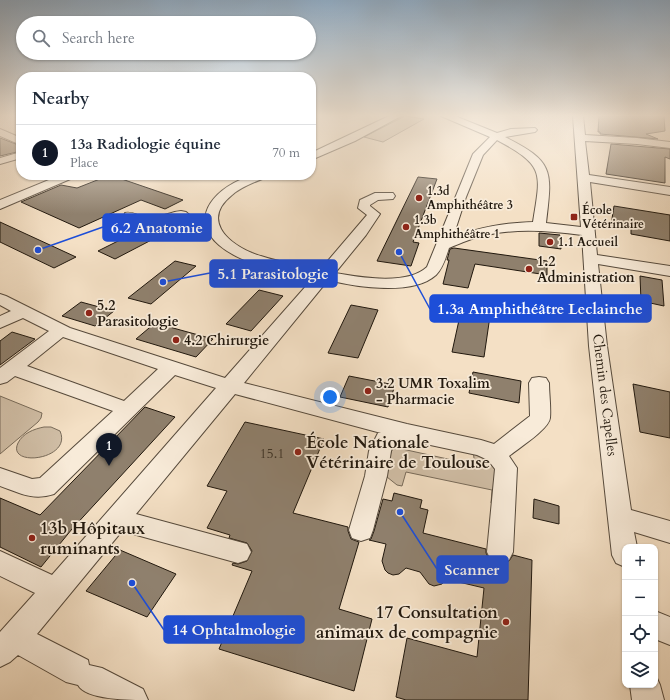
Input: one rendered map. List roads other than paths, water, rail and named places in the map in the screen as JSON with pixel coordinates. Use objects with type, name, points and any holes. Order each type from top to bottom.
[{"type":"street","points":[[316,155],[330,149]]},
{"type":"street","points":[[250,180],[239,184],[222,196],[213,208],[210,222],[216,235],[236,250],[265,262],[324,275],[376,282],[403,282],[420,278],[431,271],[443,245],[460,197],[478,154],[483,149]]},
{"type":"street","points":[[520,149],[535,160],[542,169],[544,179],[539,226]]},
{"type":"street","name":"Chemin des Capelles","points":[[580,149],[598,346],[624,544]]},
{"type":"street","points":[[0,161],[16,156]]},
{"type":"street","points":[[583,178],[670,191]]},
{"type":"street","points":[[0,205],[59,180]]},
{"type":"street","points":[[0,198],[22,190],[35,190]]},
{"type":"street","points":[[132,700],[84,675],[7,645],[56,590],[230,386],[374,214],[364,208],[364,203],[375,197],[389,196]]},
{"type":"street","points":[[130,216],[145,222],[168,220],[172,224],[179,224],[187,219],[211,218]]},
{"type":"street","points":[[443,245],[483,231],[539,226],[588,232]]},
{"type":"street","points":[[590,258],[670,271]]},
{"type":"street","points":[[0,299],[61,330],[230,386],[407,432],[481,448],[496,454],[506,468],[500,552]]},
{"type":"street","points":[[0,331],[2,330],[0,324],[23,311]]},
{"type":"street","points":[[6,373],[61,330]]},
{"type":"street","points":[[0,476],[32,488],[46,487],[172,367]]},
{"type":"street","points":[[6,373],[127,409]]},
{"type":"street","points":[[496,454],[526,432],[540,419],[539,383]]},
{"type":"street","points":[[361,530],[376,476],[380,450],[386,439],[407,432]]},
{"type":"street","points":[[620,517],[670,532]]},
{"type":"street","points":[[116,519],[238,552]]},
{"type":"street","points":[[0,563],[56,590]]},
{"type":"street","points":[[658,626],[670,631]]},
{"type":"street","points":[[646,688],[648,700]]},
{"type":"place","name":"1.3d Amphithéâtre 3","points":[[419,198]]},
{"type":"place","name":"École Vétérinaire","points":[[574,217]]},
{"type":"place","name":"1.3b Amphithéâtre 1","points":[[406,227]]},
{"type":"place","name":"1.1 Accueil","points":[[550,242]]},
{"type":"place","name":"6.2 Anatomie","points":[[38,250]]},
{"type":"place","name":"1.3a Amphithéâtre Leclainche","points":[[399,252]]},
{"type":"place","name":"1.2 Administration","points":[[529,269]]},
{"type":"place","name":"5.1 Parasitologie","points":[[163,282]]},
{"type":"place","name":"5.2 Parasitologie","points":[[89,313]]},
{"type":"place","name":"4.2 Chirurgie","points":[[176,340]]},
{"type":"place","name":"3.2 UMR Toxalim - Pharmacie","points":[[368,391]]},
{"type":"place","name":"École Nationale Vétérinaire de Toulouse","points":[[298,452]]},
{"type":"place","name":"13a Radiologie équine","points":[[109,466]]},
{"type":"place","name":"Scanner","points":[[400,512]]},
{"type":"place","name":"13b Hôpitaux ruminants","points":[[32,538]]},
{"type":"place","name":"14 Ophtalmologie","points":[[132,583]]},
{"type":"place","name":"17 Consultation animaux de compagnie","points":[[506,622]]}]
